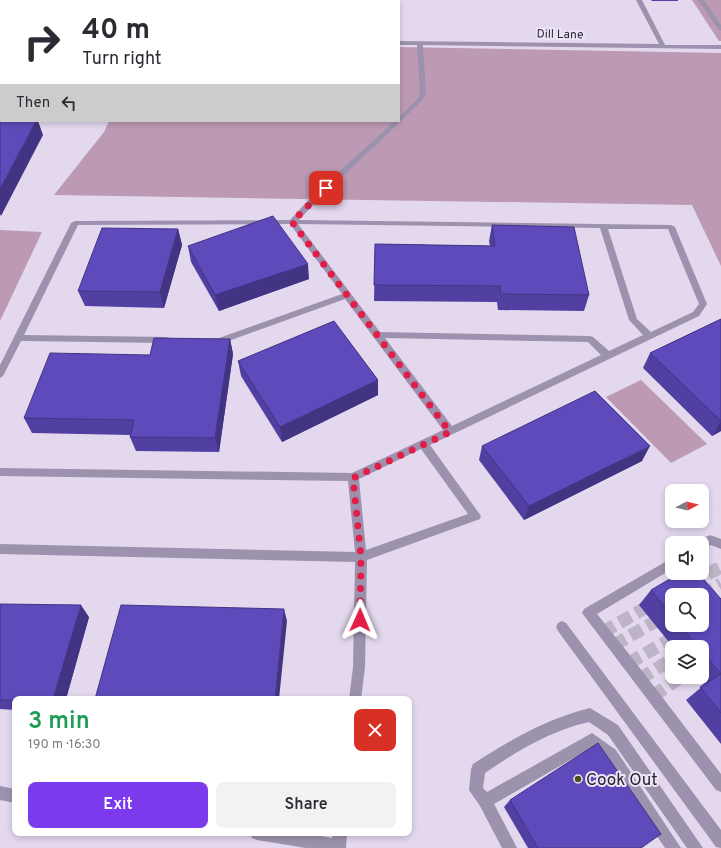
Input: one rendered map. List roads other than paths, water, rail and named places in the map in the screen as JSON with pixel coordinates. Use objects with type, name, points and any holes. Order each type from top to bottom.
[{"type":"street","points":[[639,0],[663,47]]},
{"type":"street","points":[[701,0],[721,29]]},
{"type":"street","name":"Dill Lane","points":[[400,43],[721,48]]},
{"type":"street","points":[[400,120],[420,100],[423,93],[420,43]]},
{"type":"street","points":[[292,222],[316,197],[398,122]]},
{"type":"street","points":[[292,222],[450,432]]},
{"type":"street","points":[[0,374],[75,223],[292,222],[671,227],[703,304],[696,314],[353,478],[0,472]]},
{"type":"street","points":[[603,226],[633,320],[650,336]]},
{"type":"street","points":[[204,341],[220,341],[347,295]]},
{"type":"street","points":[[377,335],[590,339],[608,356]]},
{"type":"street","points":[[18,338],[173,340]]},
{"type":"street","points":[[0,549],[361,557],[476,516],[423,444]]},
{"type":"street","points":[[353,478],[361,557],[359,667],[355,696]]},
{"type":"street","points":[[709,541],[721,544]]},
{"type":"street","points":[[665,567],[588,613],[629,663],[721,785]]},
{"type":"street","points":[[562,627],[721,842]]},
{"type":"street","points":[[510,848],[485,801],[476,790],[478,769],[511,747],[565,721],[590,715],[613,730],[696,848]]},
{"type":"street","points":[[485,801],[592,740],[612,755],[674,848]]},
{"type":"street","points":[[0,793],[12,795]]},
{"type":"street","points":[[284,836],[339,842]]},
{"type":"tunnel","points":[[691,583],[721,567]]},
{"type":"tunnel","points":[[709,591],[721,584]]},
{"type":"tunnel","points":[[603,632],[654,603]]},
{"type":"tunnel","points":[[614,645],[665,616]]},
{"type":"tunnel","points":[[629,663],[683,632]]},
{"type":"tunnel","points":[[640,679],[665,663]]},
{"type":"tunnel","points":[[653,696],[671,684]]},
{"type":"place","name":"Cook Out","points":[[578,779]]}]
